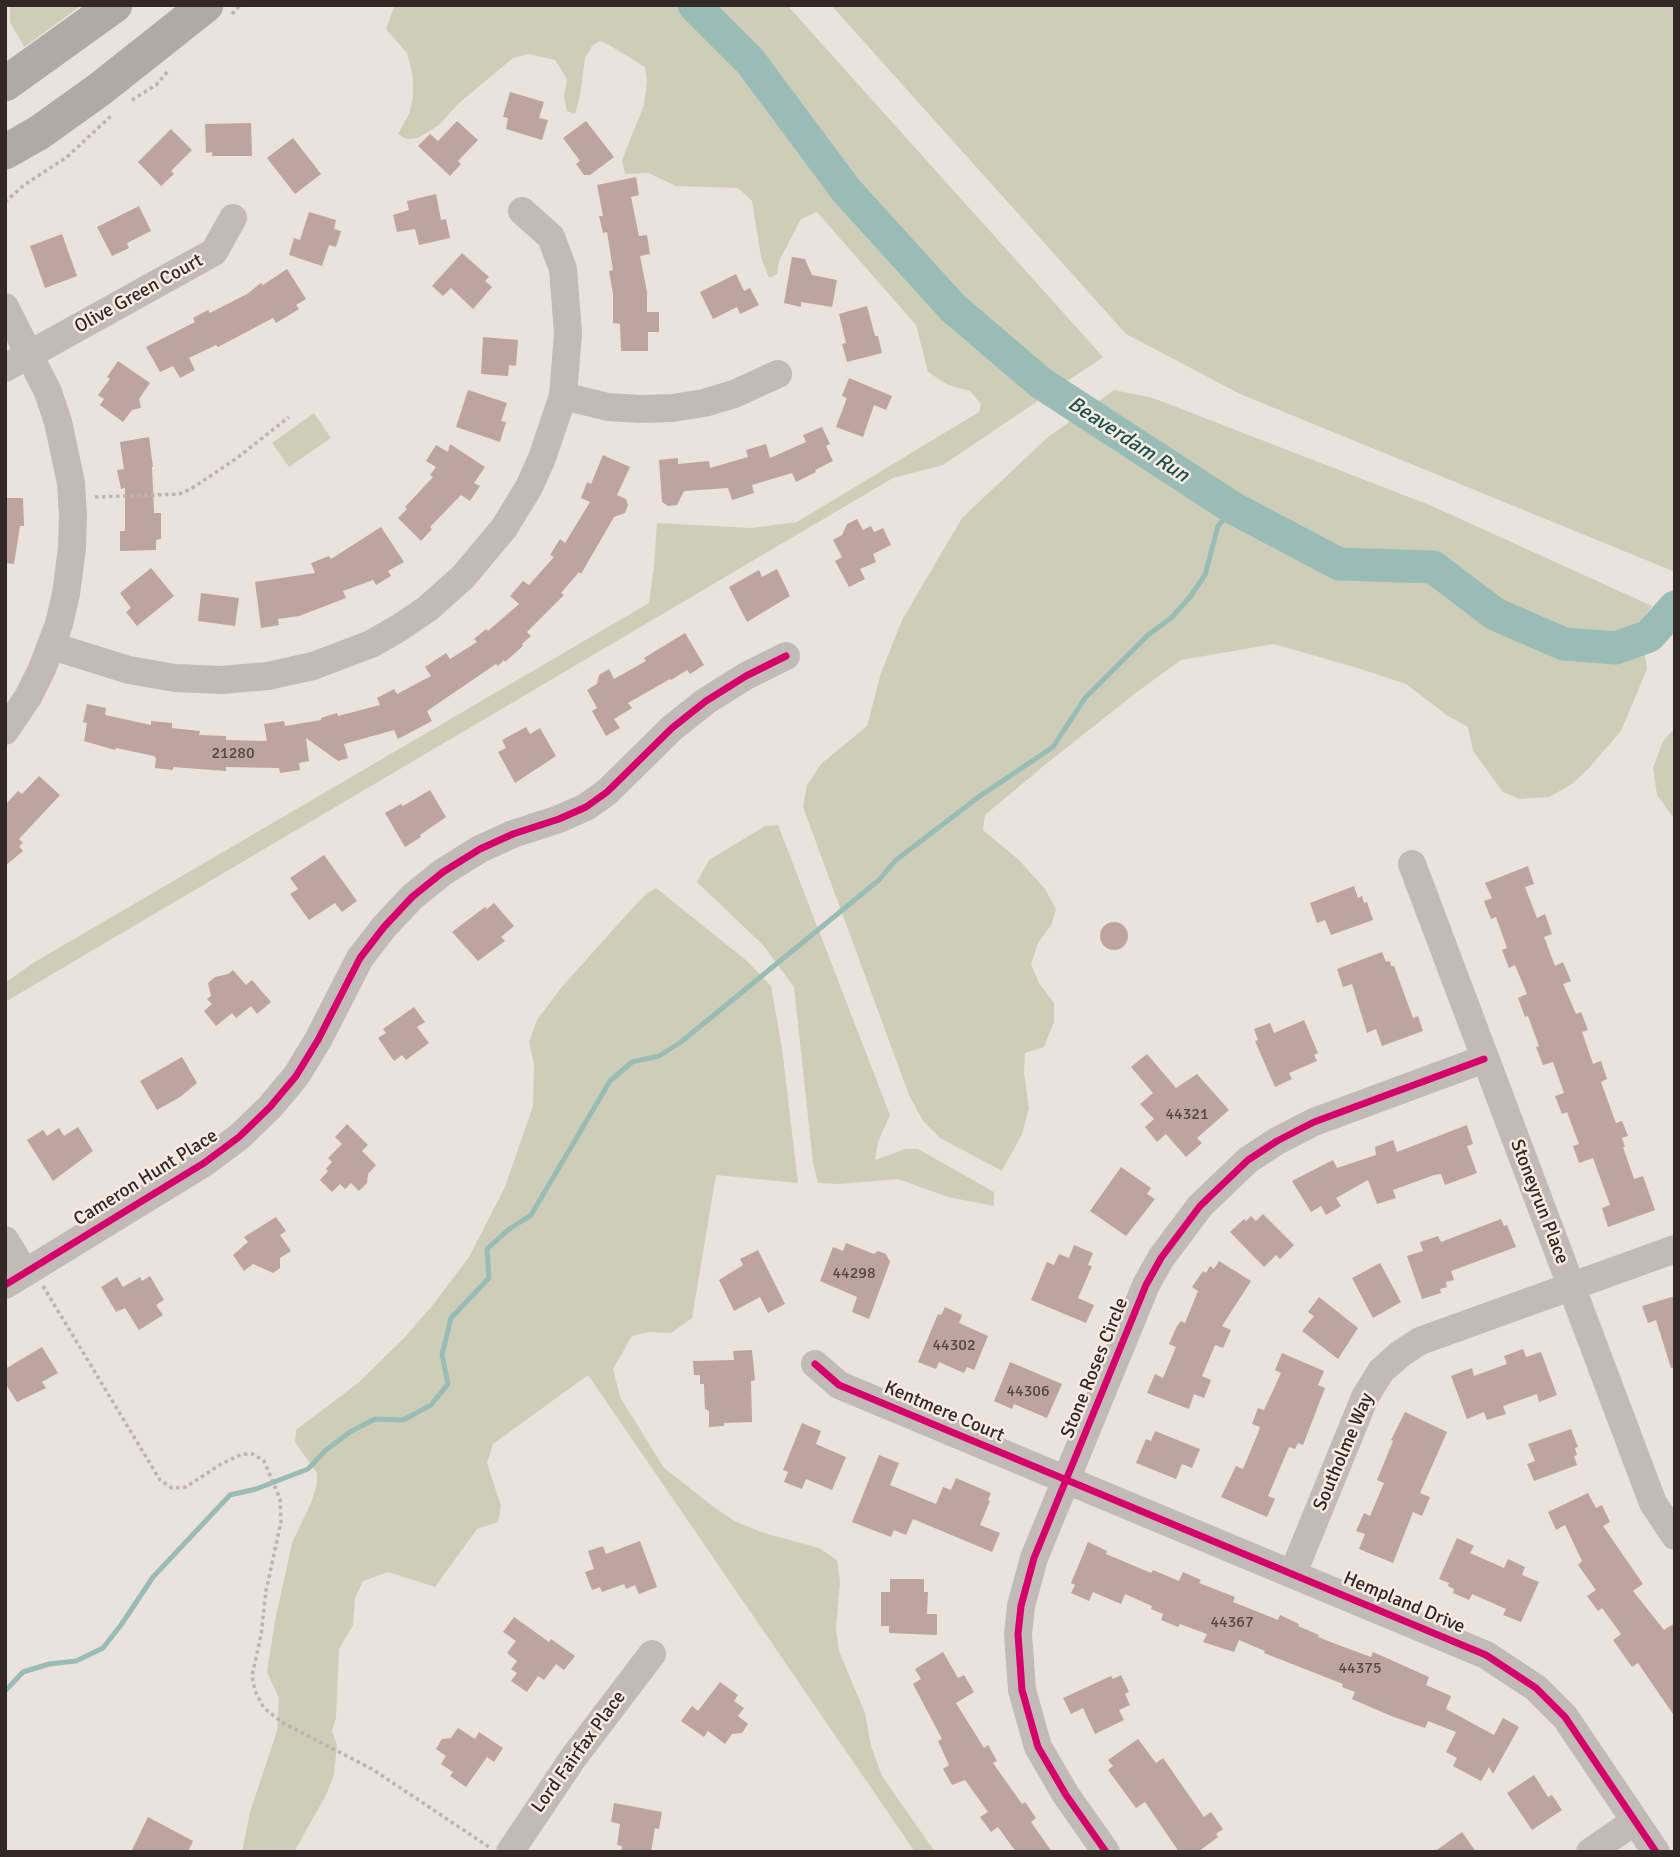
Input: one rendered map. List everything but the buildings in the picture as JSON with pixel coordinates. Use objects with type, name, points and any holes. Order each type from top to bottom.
[{"type":"main road","points":[[5,84],[115,5]]},
{"type":"main road","points":[[5,152],[40,132],[100,89],[206,5]]},
{"type":"street","points":[[52,646],[129,670],[175,678],[221,680],[268,676],[313,666],[371,644],[427,609],[463,577],[513,515],[529,487],[563,396],[568,333],[563,269],[551,237],[522,211]]},
{"type":"street","name":"Olive Green Court","points":[[5,368],[214,251],[233,218]]},
{"type":"street","points":[[5,307],[48,392],[66,452],[72,498],[72,548],[66,594],[52,646],[28,697],[5,731]]},
{"type":"street","points":[[563,396],[608,407],[672,408],[704,403],[734,394],[778,374]]},
{"type":"street","name":"Cameron Hunt Place","points":[[15,1279],[204,1163],[239,1137],[262,1115],[296,1076],[368,948],[412,897],[443,872],[480,849],[586,807],[607,792],[672,728],[706,701],[746,676],[786,656]]},
{"type":"street","name":"Stoneyrun Place","points":[[1412,864],[1653,1503],[1675,1536]]},
{"type":"street","name":"Stone Roses Circle","points":[[1106,1852],[1066,1795],[1038,1746],[1022,1690],[1018,1634],[1028,1577],[1146,1285],[1178,1234],[1220,1185],[1248,1160],[1314,1122],[1484,1059]]},
{"type":"street","points":[[5,1240],[15,1279]]},
{"type":"street","name":"Southolme Way","points":[[1293,1573],[1365,1397],[1381,1371],[1400,1354],[1420,1341],[1675,1249]]},
{"type":"street","name":"Kentmere Court","points":[[815,1364],[839,1385],[1065,1480]]},
{"type":"street","name":"Hempland Drive","points":[[1065,1480],[1486,1655],[1528,1682],[1565,1717],[1656,1852]]},
{"type":"street","name":"Lord Fairfax Place","points":[[510,1852],[573,1758],[652,1654]]},
{"type":"street","points":[[1590,1852],[1635,1821]]},
{"type":"path","points":[[72,498],[179,494],[237,458],[289,417]]},
{"type":"path","points":[[15,1279],[40,1281],[160,1480],[172,1488],[186,1486],[220,1464],[242,1454],[253,1454],[264,1461],[281,1499],[281,1522],[252,1676],[255,1691],[264,1707],[283,1723],[372,1769],[497,1852]]},
{"type":"green space","points":[[10,5],[82,5],[24,47],[10,22]]},
{"type":"green space","points":[[395,5],[787,5],[1103,357],[943,465],[893,478],[5,1002],[5,983],[33,963],[649,603],[657,523],[751,528],[797,522],[979,412],[981,404],[970,391],[948,385],[928,372],[916,325],[817,212],[801,219],[779,261],[777,274],[769,278],[761,257],[752,201],[738,188],[676,186],[648,173],[625,174],[622,160],[644,105],[647,80],[645,67],[609,45],[600,41],[592,46],[585,58],[575,114],[567,111],[564,97],[567,79],[555,60],[528,54],[513,58],[458,104],[439,125],[418,138],[406,139],[398,134],[409,114],[413,98],[413,77],[407,53],[386,29]]},
{"type":"green space","points":[[831,5],[1675,5],[1675,572],[1240,394],[1126,334]]},
{"type":"green space","points":[[1114,390],[1153,398],[1432,506],[1652,606],[1640,624],[1647,669],[1621,731],[1588,769],[1572,784],[1549,797],[1520,799],[1503,792],[1473,751],[1468,727],[1448,716],[1406,684],[1274,644],[1181,660],[1137,692],[985,815],[983,830],[1019,860],[1045,889],[1056,909],[1051,925],[1038,943],[1031,964],[1039,983],[1054,1003],[1054,1022],[1044,1047],[1025,1053],[1024,1073],[1029,1108],[1022,1134],[1002,1171],[940,1138],[923,1121],[909,1095],[803,807],[807,785],[821,764],[867,726],[881,673],[902,620],[962,518],[1048,437]]},
{"type":"green space","points":[[314,413],[331,438],[289,467],[272,443]]},
{"type":"green space","points":[[1675,728],[1675,820],[1657,795],[1653,768],[1663,741]]},
{"type":"green space","points":[[778,825],[890,1115],[878,1142],[875,1160],[905,1149],[918,1149],[994,1192],[994,1206],[948,1197],[898,1179],[818,1183],[813,1163],[794,987],[763,945],[697,882],[709,860],[765,826]]},
{"type":"green space","points":[[656,888],[747,961],[771,986],[782,1048],[798,1183],[716,1175],[692,1318],[671,1333],[649,1332],[632,1336],[613,1369],[620,1397],[664,1468],[714,1507],[736,1522],[764,1533],[819,1548],[837,1560],[840,1581],[836,1629],[839,1651],[865,1713],[871,1746],[882,1776],[935,1852],[915,1852],[588,1375],[493,1444],[487,1463],[501,1506],[498,1522],[477,1529],[435,1587],[388,1572],[363,1581],[355,1598],[353,1625],[339,1649],[336,1718],[332,1731],[337,1745],[334,1775],[326,1795],[294,1852],[242,1852],[250,1812],[277,1731],[279,1698],[267,1672],[275,1621],[292,1543],[317,1484],[317,1473],[295,1442],[296,1430],[358,1383],[404,1338],[469,1257],[505,1187],[533,1106],[534,1064],[529,1042],[537,1020],[561,988],[628,913],[647,893]]},
{"type":"waterway","name":"Beaverdam Run","points":[[694,5],[750,61],[846,190],[953,308],[1041,383],[1233,508],[1339,564],[1433,567],[1495,614],[1564,644],[1616,648],[1649,636],[1675,607]]},
{"type":"waterway","points":[[5,1691],[23,1672],[49,1664],[76,1661],[103,1648],[153,1577],[230,1495],[256,1489],[308,1469],[326,1450],[350,1432],[375,1419],[403,1420],[431,1405],[448,1384],[442,1355],[451,1318],[489,1278],[487,1249],[508,1230],[531,1215],[610,1081],[632,1062],[659,1056],[681,1042],[879,880],[896,860],[980,796],[1053,747],[1085,698],[1190,597],[1205,575],[1218,526],[1233,508]]},
{"type":"cycle path","points":[[5,1285],[204,1163],[239,1137],[270,1107],[296,1076],[318,1040],[360,958],[412,897],[443,872],[480,849],[586,807],[607,792],[672,728],[706,701],[746,676],[786,656]]},
{"type":"cycle path","points":[[1106,1852],[1066,1795],[1038,1747],[1022,1690],[1018,1634],[1021,1606],[1034,1558],[1146,1285],[1161,1258],[1200,1206],[1248,1160],[1314,1122],[1484,1059]]},
{"type":"cycle path","points":[[815,1364],[839,1385],[1486,1655],[1536,1688],[1565,1717],[1656,1852]]}]
